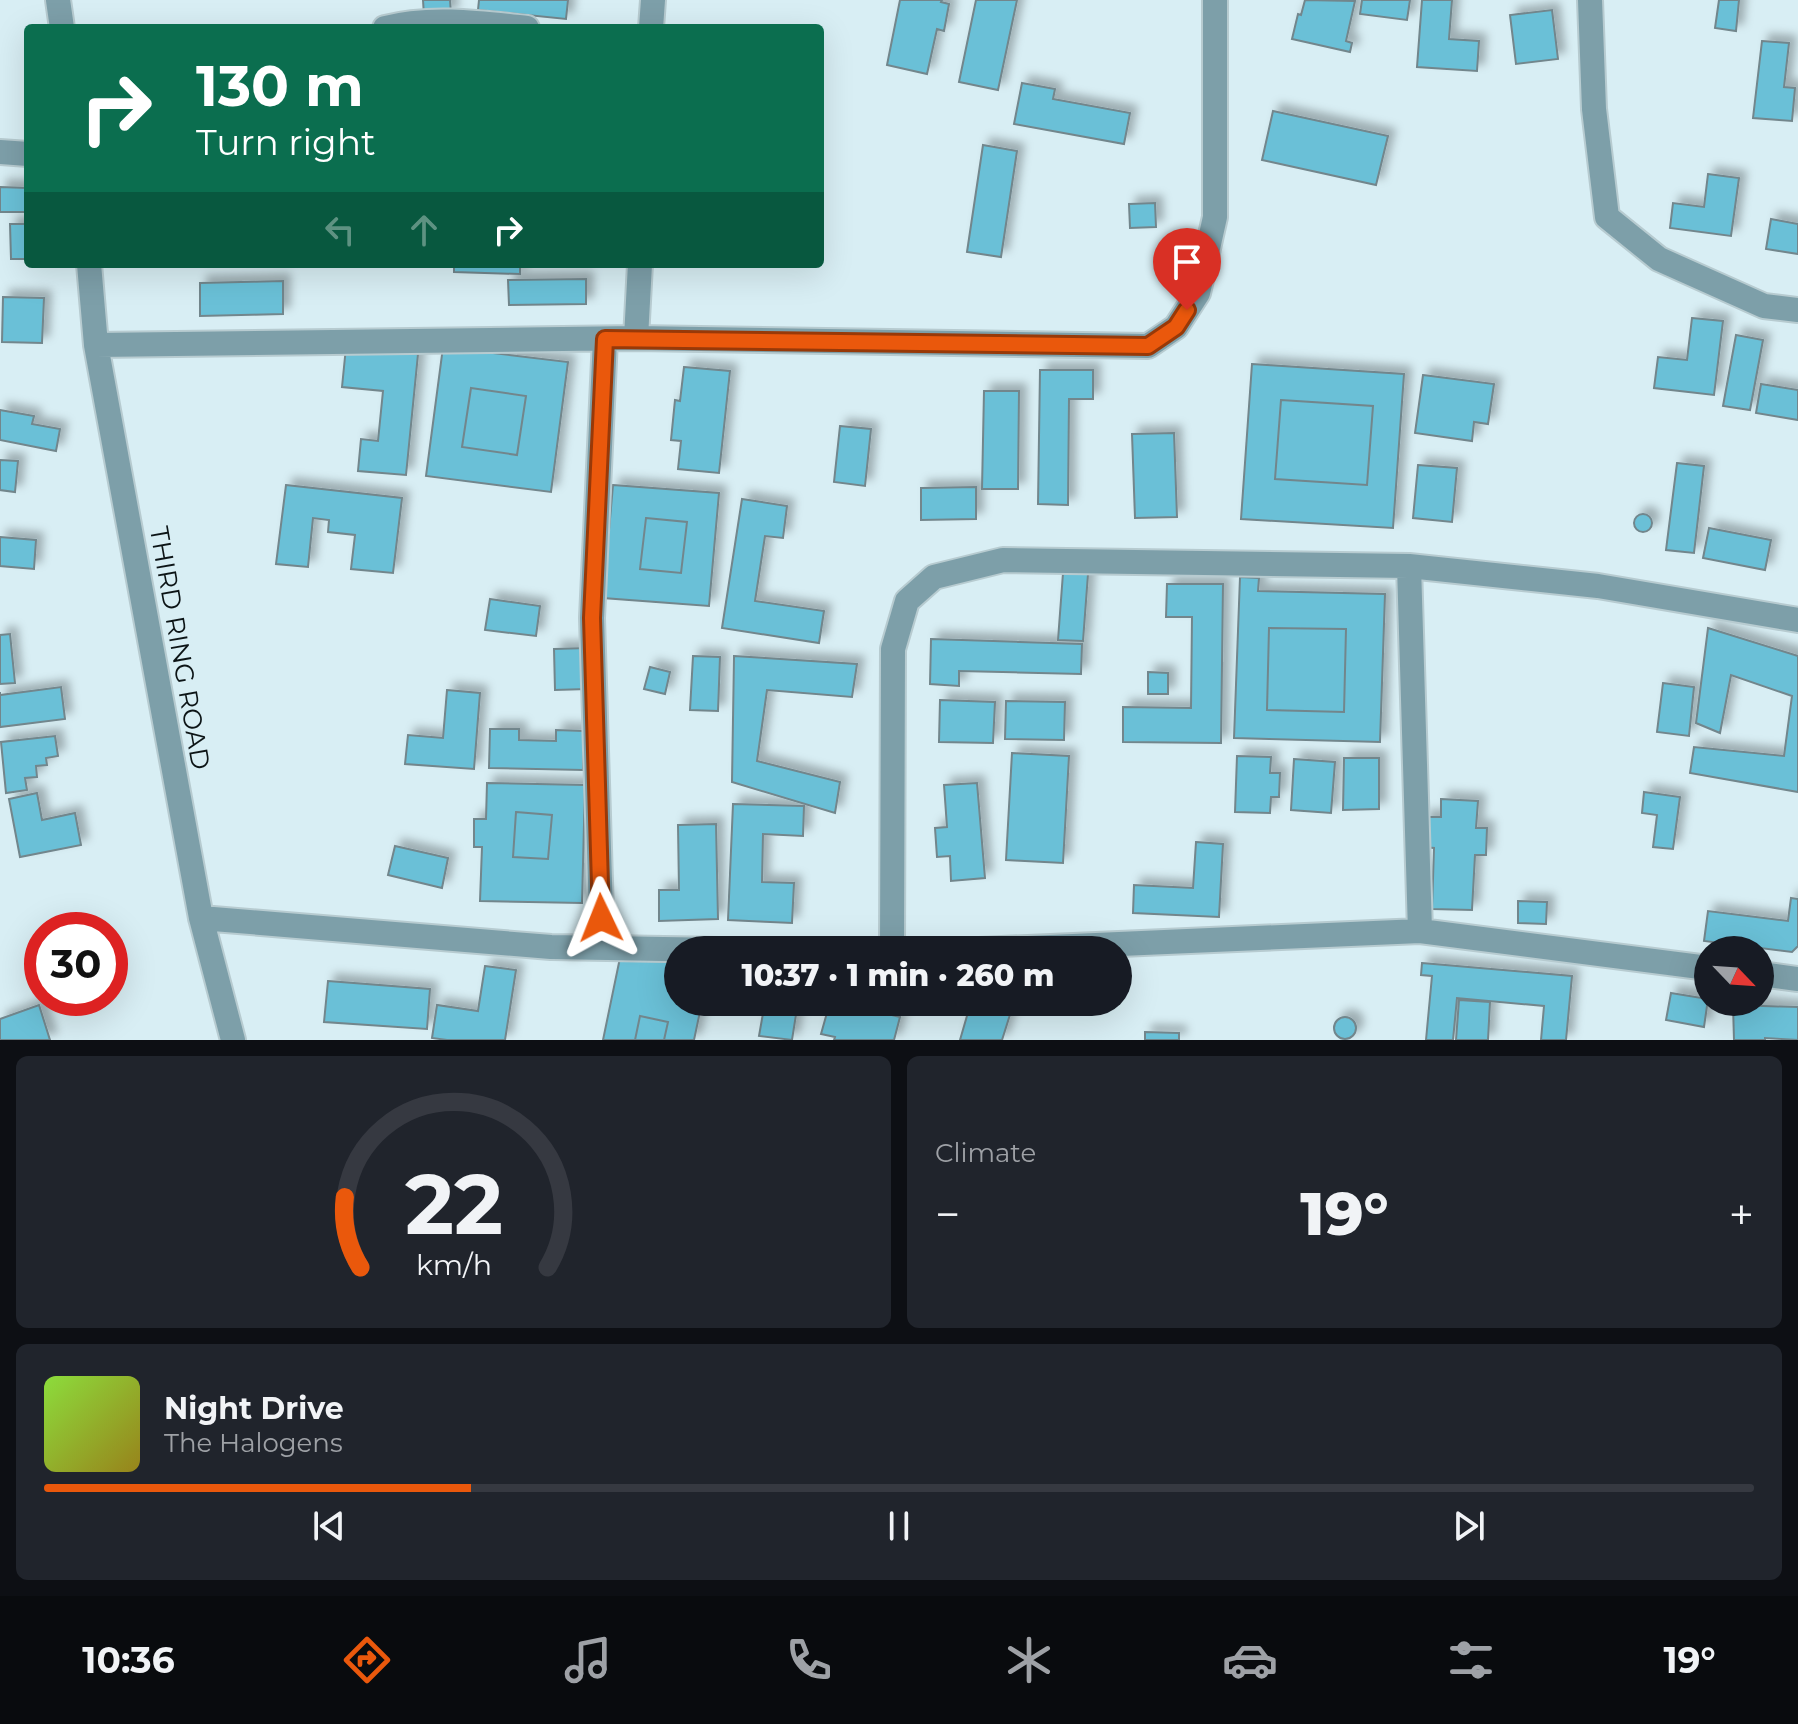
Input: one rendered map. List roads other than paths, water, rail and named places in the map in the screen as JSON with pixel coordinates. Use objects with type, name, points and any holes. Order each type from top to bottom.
[{"type":"street","points":[[58,0],[61,24]]},
{"type":"street","points":[[651,24],[653,0]]},
{"type":"street","points":[[96,345],[636,338],[1148,346],[1176,327],[1198,293],[1215,217],[1215,0]]},
{"type":"street","points":[[1590,0],[1594,109],[1607,217],[1659,259],[1764,306],[1798,310]]},
{"type":"street","points":[[400,24],[488,24]]},
{"type":"street","points":[[0,152],[24,154]]},
{"type":"street","name":"THIRD RING ROAD","points":[[89,268],[96,345],[201,918],[233,1040]]},
{"type":"street","points":[[636,338],[640,268]]},
{"type":"street","points":[[602,947],[592,618],[605,339]]},
{"type":"street","points":[[892,936],[893,649],[907,601],[934,577],[1003,560],[1409,566],[1598,586],[1798,620]]},
{"type":"street","points":[[1409,566],[1420,931]]},
{"type":"street","points":[[201,918],[551,947],[664,949]]},
{"type":"street","points":[[1132,943],[1420,931],[1694,966]]},
{"type":"street","points":[[1774,976],[1798,979]]}]
